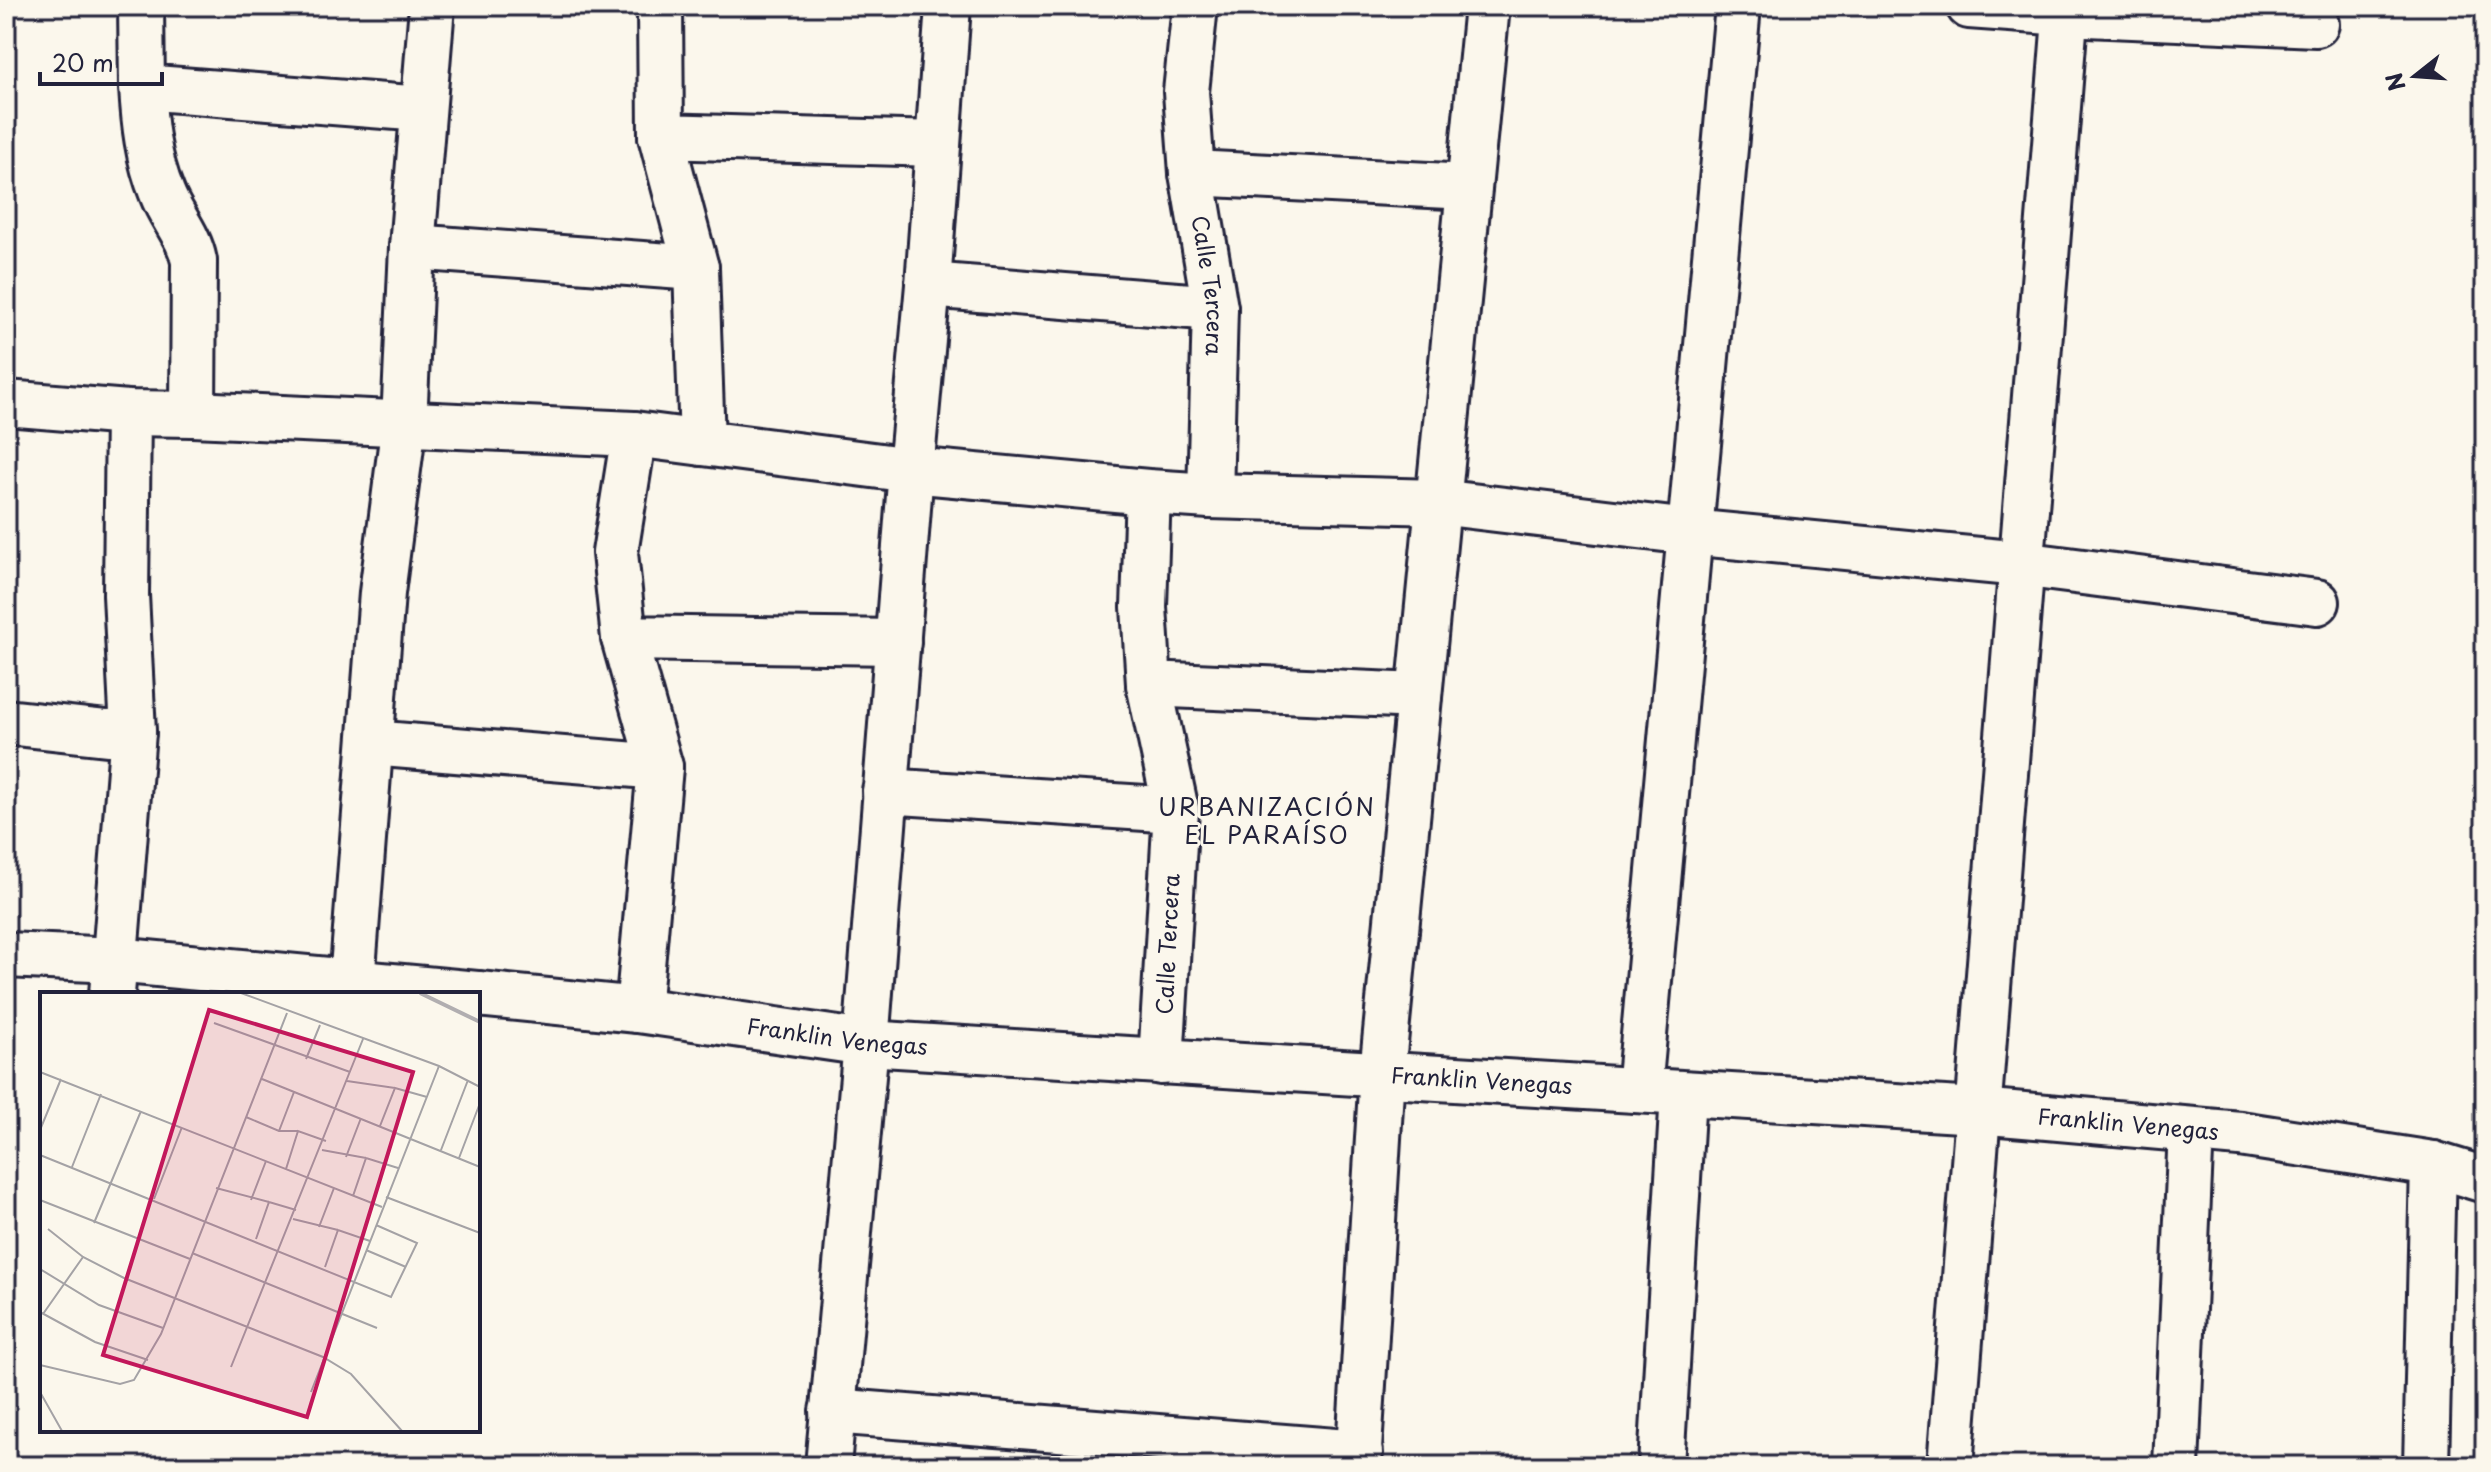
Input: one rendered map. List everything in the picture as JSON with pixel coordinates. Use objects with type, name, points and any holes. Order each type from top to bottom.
[{"type":"street","points":[[141,6],[144,123],[155,170],[172,216],[191,247],[194,261],[193,414]]},
{"type":"street","points":[[352,982],[382,593],[404,423],[412,247],[432,6]]},
{"type":"street","points":[[660,6],[661,136],[696,268],[702,443]]},
{"type":"street","points":[[828,1466],[866,1043],[948,6]]},
{"type":"street","name":"Calle Tercera","points":[[1195,6],[1186,92],[1192,173],[1215,308],[1210,496]]},
{"type":"street","points":[[832,1411],[1359,1459],[1382,1073],[1487,6]]},
{"type":"street","points":[[1639,1090],[1738,6]]},
{"type":"street","points":[[1969,6],[2316,24]]},
{"type":"street","points":[[1950,1466],[2065,10]]},
{"type":"street","points":[[142,87],[423,109]]},
{"type":"street","points":[[661,136],[938,144]]},
{"type":"street","points":[[1192,173],[1469,187]]},
{"type":"street","points":[[412,247],[696,268]]},
{"type":"street","points":[[928,285],[1215,308]]},
{"type":"street","points":[[6,403],[128,413],[634,434],[911,470],[1148,492],[1438,502],[1689,532],[2021,564],[2317,602]]},
{"type":"street","points":[[113,977],[133,732],[126,595],[128,413]]},
{"type":"street","points":[[634,434],[615,553],[624,638],[660,767],[638,1010]]},
{"type":"street","name":"Calle Tercera","points":[[1148,492],[1144,607],[1149,684],[1176,810],[1161,1062]]},
{"type":"street","points":[[624,638],[898,642]]},
{"type":"street","points":[[1149,684],[1419,696]]},
{"type":"street","points":[[6,722],[107,733],[133,732]]},
{"type":"street","points":[[371,743],[660,767]]},
{"type":"street","points":[[885,791],[1176,810]]},
{"type":"street","name":"Franklin Venegas","points":[[6,955],[113,977],[352,982],[456,992]]},
{"type":"street","name":"Franklin Venegas","points":[[480,994],[638,1010],[866,1043],[1978,1111],[2240,1134],[2433,1164],[2485,1180]]},
{"type":"street","points":[[1661,1466],[1683,1094]]},
{"type":"street","points":[[2176,1466],[2191,1130]]},
{"type":"street","points":[[2426,1466],[2433,1164]]},
{"type":"district","name":"URBANIZACIÓN EL PARAÍSO","points":[[1267,822]]}]
